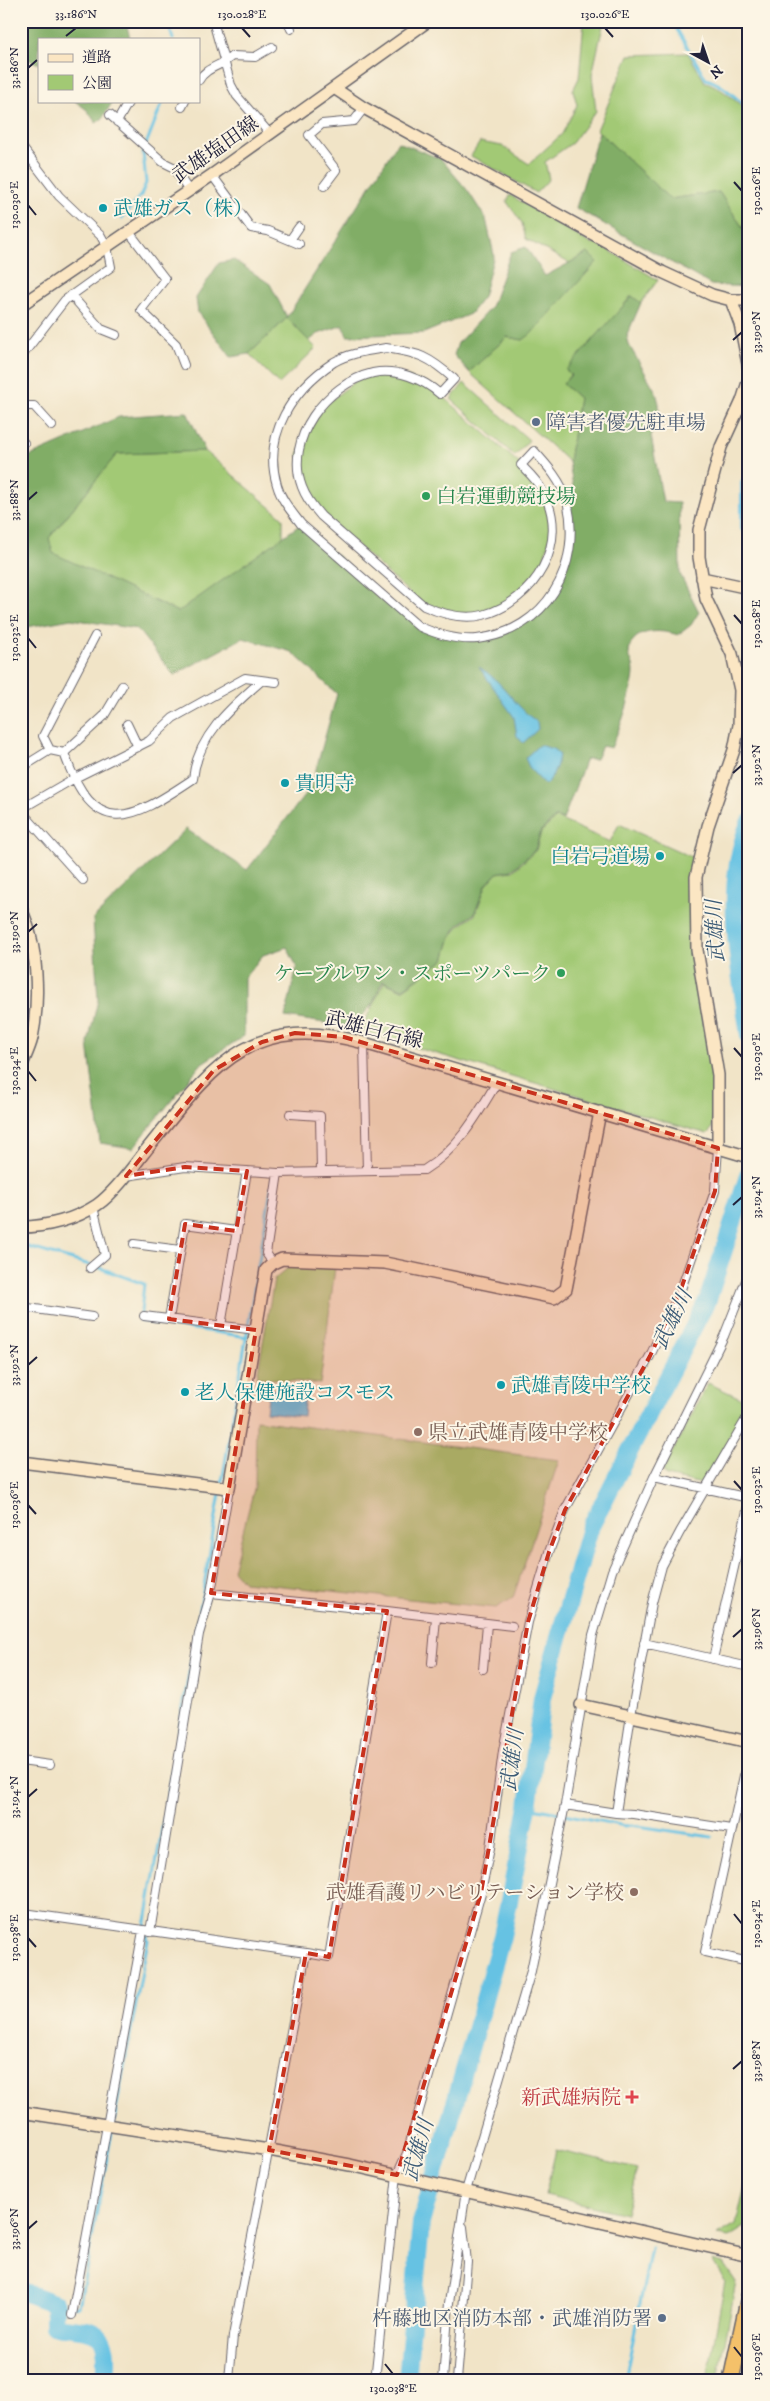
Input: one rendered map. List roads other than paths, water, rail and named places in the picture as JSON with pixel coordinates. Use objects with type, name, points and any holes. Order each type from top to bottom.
[{"type":"highway","points":[[731,2380],[749,2296]]},
{"type":"street","points":[[213,21],[237,96],[270,134]]},
{"type":"street","name":"武雄塩田線","points":[[21,304],[189,191],[428,21]]},
{"type":"street","points":[[200,78],[204,72],[225,63],[232,56],[255,57],[272,47]]},
{"type":"street","points":[[334,88],[364,108],[662,272],[712,295],[732,300],[749,300]]},
{"type":"street","points":[[117,122],[128,102]]},
{"type":"street","points":[[324,186],[336,170],[309,135],[322,124],[354,121],[364,108]]},
{"type":"street","points":[[110,115],[145,146],[173,167],[189,191]]},
{"type":"street","points":[[21,146],[59,196],[101,236],[107,247],[110,267],[65,300],[21,357]]},
{"type":"street","points":[[212,175],[251,228],[268,232],[299,244]]},
{"type":"street","points":[[290,240],[299,227]]},
{"type":"street","points":[[129,232],[165,279],[141,310],[176,344],[184,365]]},
{"type":"street","points":[[71,295],[101,329],[116,335]]},
{"type":"street","points":[[732,300],[740,324],[749,369]]},
{"type":"street","points":[[386,348],[417,352],[438,365],[454,379],[440,394],[429,384],[395,373],[374,373],[343,386],[316,412],[307,426],[301,440],[298,469],[301,487],[308,501],[321,516],[424,606],[442,614],[461,616],[482,615],[512,602],[538,578],[546,563],[552,532],[549,505],[543,491],[521,465],[534,451],[552,471],[567,500],[572,536],[568,562],[552,594],[542,608],[522,624],[498,634],[476,639],[437,634],[418,626],[301,524],[286,504],[277,486],[273,462],[277,428],[292,402],[313,380],[335,362],[357,353],[386,348]]},
{"type":"street","points":[[375,2380],[398,2176],[407,2153],[481,1892],[490,1848],[504,1751],[528,1622],[549,1552],[566,1510],[650,1356],[680,1292],[715,1191],[721,1148],[718,1075],[697,950],[696,877],[708,826],[736,744],[740,726],[740,690],[732,654],[711,611],[702,578],[699,557],[699,530],[722,447],[742,401],[749,379]]},
{"type":"street","points":[[21,406],[34,406],[52,426]]},
{"type":"street","points":[[702,578],[749,588]]},
{"type":"street","points":[[50,750],[43,736],[95,636]]},
{"type":"street","points":[[83,880],[21,810],[73,779],[149,741],[173,718],[245,678],[260,682],[276,682]]},
{"type":"street","points":[[64,753],[73,779],[80,785],[94,807],[109,814],[122,816],[138,813],[193,779],[195,762],[212,731],[230,708],[260,682]]},
{"type":"street","points":[[64,753],[104,716],[122,686]]},
{"type":"street","points":[[127,724],[138,747]]},
{"type":"street","points":[[21,768],[50,750],[64,753]]},
{"type":"street","points":[[21,1067],[32,1038],[36,984],[34,952],[23,916]]},
{"type":"street","name":"武雄白石線","points":[[21,1227],[44,1225],[63,1220],[93,1207],[126,1176],[204,1080],[235,1055],[262,1042],[295,1033],[329,1034],[364,1042],[749,1157]]},
{"type":"street","points":[[364,1042],[367,1171]]},
{"type":"street","points":[[126,1176],[185,1167],[278,1173],[424,1170],[440,1160],[469,1129],[497,1082]]},
{"type":"street","points":[[72,2315],[106,2125],[146,1932],[199,1634],[212,1593],[251,1330],[266,1270],[273,1263],[282,1259],[384,1263],[554,1298],[566,1289],[600,1112]]},
{"type":"street","points":[[290,1114],[320,1116],[321,1172]]},
{"type":"street","points":[[221,1326],[246,1171]]},
{"type":"street","points":[[273,1263],[266,1254],[278,1173]]},
{"type":"street","points":[[93,1207],[105,1255],[93,1266]]},
{"type":"street","points":[[169,1319],[185,1224],[236,1231]]},
{"type":"street","points":[[134,1244],[180,1250]]},
{"type":"street","points":[[442,2380],[449,2303],[464,2191],[531,1971],[565,1805],[592,1635],[612,1571],[654,1477],[724,1336],[749,1274]]},
{"type":"street","points":[[21,1307],[92,1317]]},
{"type":"street","points":[[144,1316],[251,1330]]},
{"type":"street","points":[[616,1813],[644,1643],[662,1566],[749,1414]]},
{"type":"street","points":[[21,1462],[229,1488]]},
{"type":"street","points":[[654,1477],[749,1498]]},
{"type":"street","points":[[713,1659],[749,1502]]},
{"type":"street","points":[[212,1593],[512,1626]]},
{"type":"street","points":[[21,1911],[146,1932],[329,1957],[387,1611]]},
{"type":"street","points":[[432,1663],[436,1618]]},
{"type":"street","points":[[482,1669],[487,1624]]},
{"type":"street","points":[[644,1643],[749,1667]]},
{"type":"street","points":[[581,1705],[749,1742]]},
{"type":"street","points":[[749,1753],[704,1952],[749,1962]]},
{"type":"street","points":[[21,1760],[50,1765]]},
{"type":"street","points":[[565,1805],[732,1829]]},
{"type":"street","points":[[229,2380],[233,2336],[306,1953]]},
{"type":"street","points":[[21,2112],[269,2150],[398,2176],[749,2256]]},
{"type":"street","points":[[457,2380],[467,2262],[462,2215]]},
{"type":"water","points":[[479,667],[496,680],[521,708],[537,722],[538,729],[523,743],[517,736],[514,717]]},
{"type":"water","points":[[539,745],[553,749],[559,754],[555,771],[545,785],[530,769],[525,758]]},
{"type":"water","points":[[269,1389],[305,1393],[303,1416],[266,1412]]},
{"type":"waterway","points":[[167,21],[173,38]]},
{"type":"waterway","points":[[672,21],[706,79],[723,87],[749,108]]},
{"type":"waterway","points":[[122,218],[141,195],[146,183],[143,152],[163,102]]},
{"type":"waterway","name":"武雄川","points":[[749,484],[749,527]]},
{"type":"waterway","name":"武雄川","points":[[749,823],[736,875],[735,902],[738,956],[749,1036]]},
{"type":"waterway","name":"武雄川","points":[[407,2380],[421,2223],[502,1936],[528,1807],[542,1698],[590,1528],[708,1299],[749,1173]]},
{"type":"waterway","points":[[222,1482],[273,1177]]},
{"type":"waterway","points":[[21,1245],[100,1268],[144,1284],[140,1321],[248,1337]]},
{"type":"waterway","points":[[56,2304],[79,2307],[148,1940],[145,1927],[220,1493]]},
{"type":"waterway","points":[[528,1807],[625,1826],[631,1825],[712,1837]]},
{"type":"waterway","points":[[625,2380],[651,2248]]},
{"type":"waterway","points":[[21,2291],[56,2304],[53,2326],[81,2329],[98,2335],[103,2341],[105,2350],[105,2380]]},
{"type":"place","name":"武雄ガス（株）","points":[[103,208]]},
{"type":"place","name":"障害者優先駐車場","points":[[536,422]]},
{"type":"place","name":"白岩運動競技場","points":[[426,496]]},
{"type":"place","name":"貴明寺","points":[[285,783]]},
{"type":"place","name":"白岩弓道場","points":[[660,856]]},
{"type":"place","name":"ケーブルワン・スポーツパーク","points":[[561,973]]},
{"type":"place","name":"武雄青陵中学校","points":[[501,1385]]},
{"type":"place","name":"老人保健施設コスモス","points":[[185,1392]]},
{"type":"place","name":"県立武雄青陵中学校","points":[[418,1432]]},
{"type":"place","name":"武雄看護リハビリテーション学校","points":[[634,1892]]},
{"type":"place","name":"新武雄病院","points":[[632,2097]]},
{"type":"place","name":"杵藤地区消防本部・武雄消防署","points":[[662,2318]]}]
